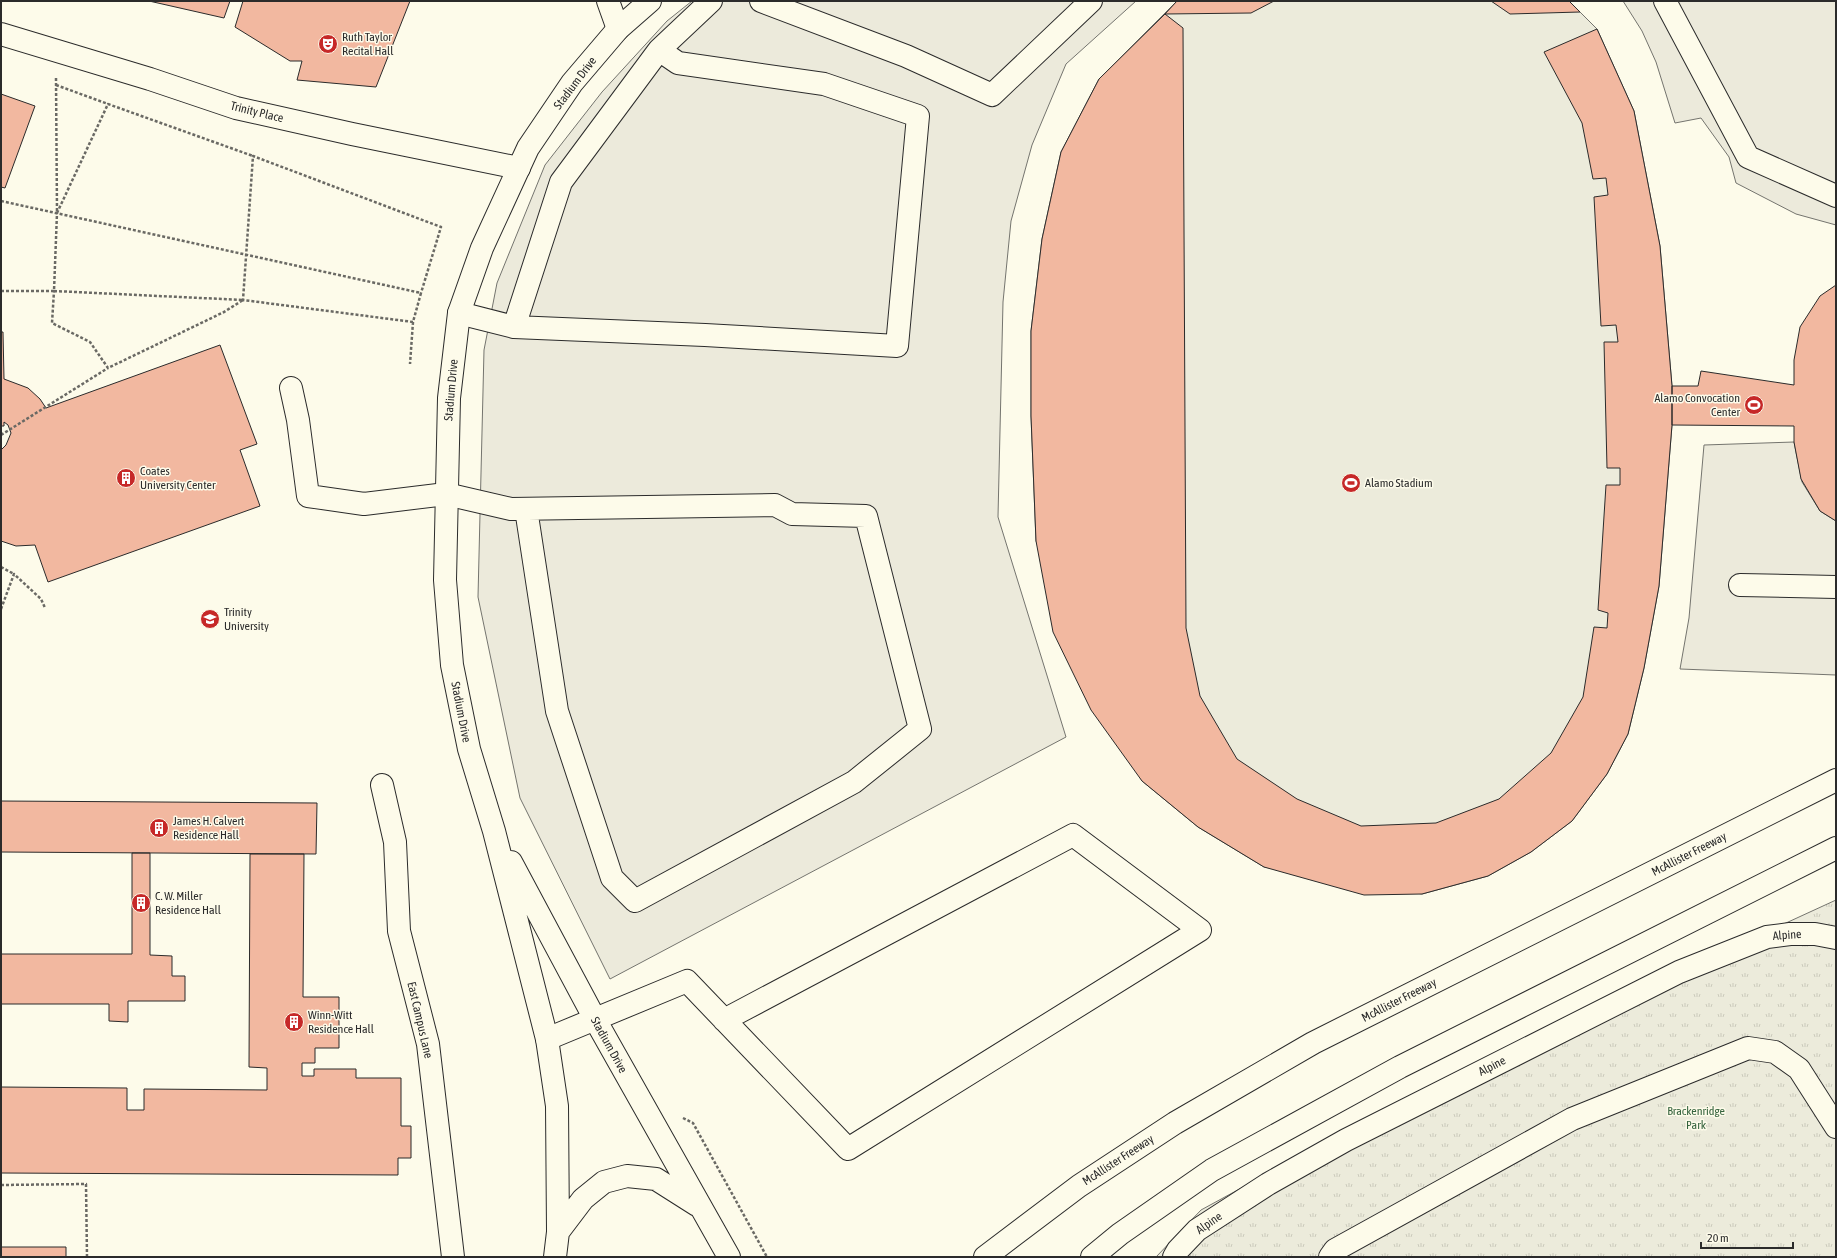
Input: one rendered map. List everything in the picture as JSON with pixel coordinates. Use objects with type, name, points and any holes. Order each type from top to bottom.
[{"type":"main road","points":[[608,1],[618,29]]},
{"type":"main road","name":"Stadium Drive","points":[[555,1257],[558,1232],[557,1106],[548,1039],[494,831],[469,749],[452,665],[445,580],[446,494],[450,398],[459,313],[482,248],[528,148],[572,83],[618,29],[650,1]]},
{"type":"main road","points":[[514,327],[561,182],[659,50],[711,1]]},
{"type":"main road","points":[[761,1],[906,56],[992,95],[1091,1]]},
{"type":"main road","points":[[1665,1],[1748,158],[1836,196]]},
{"type":"main road","name":"Trinity Place","points":[[1,34],[150,79],[236,108],[352,134],[519,168]]},
{"type":"main road","points":[[459,313],[514,327],[705,335],[897,346],[918,116],[824,84],[678,63],[659,50]]},
{"type":"main road","points":[[290,388],[298,420],[308,496],[364,504],[446,494],[511,509],[775,505],[792,514],[866,516],[920,730],[854,782],[635,901],[612,878],[557,711],[526,509]]},
{"type":"main road","points":[[1740,586],[1836,588]]},
{"type":"main road","name":"McAllister Freeway","points":[[984,1257],[1079,1186],[1174,1123],[1313,1044],[1836,780]]},
{"type":"main road","name":"East Campus Lane","points":[[382,785],[395,842],[399,931],[428,1044],[453,1257]]},
{"type":"main road","name":"Stadium Drive","points":[[494,831],[596,1021],[729,1257]]},
{"type":"main road","points":[[548,1039],[596,1021],[687,981],[724,1020],[848,1149],[1200,930],[1073,835],[724,1020]]},
{"type":"main road","points":[[1092,1257],[1120,1234],[1212,1170],[1240,1154],[1400,1067],[1836,848]]},
{"type":"main road","name":"Alpine","points":[[1174,1257],[1178,1250],[1197,1230],[1268,1184],[1320,1155],[1679,972],[1767,937],[1790,934],[1815,934],[1836,938]]},
{"type":"main road","points":[[1330,1257],[1335,1250],[1572,1119],[1748,1048],[1775,1052],[1799,1069],[1836,1127]]},
{"type":"main road","points":[[558,1232],[583,1199],[604,1182],[627,1176],[656,1179],[699,1206]]},
{"type":"path","points":[[55,74],[57,214],[52,323],[90,342],[108,368]]},
{"type":"path","points":[[56,85],[253,156],[442,227],[413,322],[410,364]]},
{"type":"path","points":[[57,214],[108,104]]},
{"type":"path","points":[[243,300],[253,156]]},
{"type":"path","points":[[1,201],[421,293]]},
{"type":"path","points":[[1,291],[54,291],[243,300],[413,322]]},
{"type":"path","points":[[1,435],[108,368],[224,312],[243,300]]},
{"type":"path","points":[[1,567],[14,574],[41,599],[45,608]]},
{"type":"path","points":[[1,609],[14,574]]},
{"type":"path","points":[[1,1185],[86,1184],[86,1257]]},
{"type":"green space","name":"Alamo Stadium","points":[[1177,1],[1569,1],[1597,29],[1634,111],[1660,246],[1672,386],[1672,425],[1659,586],[1644,668],[1628,734],[1607,774],[1572,821],[1531,852],[1488,876],[1422,894],[1264,867],[1198,827],[1142,781],[1036,541],[1031,416],[1031,331],[1042,239],[1061,152],[1099,79]]},
{"type":"green space","name":"Brackenridge Park","points":[[1836,900],[1836,1257],[1156,1257],[1201,1210],[1412,1095]]},
{"type":"shaded area","points":[[692,1],[1136,1],[1066,64],[1032,145],[1011,221],[1003,302],[998,517],[1066,737],[610,979],[520,798],[478,597],[484,350],[497,283],[545,165],[602,92],[667,21]]},
{"type":"shaded area","points":[[1623,1],[1836,1],[1836,225],[1796,214],[1736,183],[1729,157],[1701,118],[1675,123],[1656,62],[1642,31]]},
{"type":"shaded area","points":[[1794,442],[1802,482],[1820,511],[1836,521],[1836,675],[1680,669],[1689,618],[1704,445]]},
{"type":"building","points":[[149,1],[230,1],[224,18]]},
{"type":"building","name":"Ruth Taylor Recital Hall","points":[[243,1],[410,1],[376,87],[297,80],[302,61],[290,61],[235,27]]},
{"type":"building","points":[[1177,1],[1274,1],[1251,13],[1165,14]]},
{"type":"building","points":[[1491,1],[1569,1],[1580,12],[1510,14]]},
{"type":"building","points":[[1165,14],[1183,28],[1186,628],[1200,696],[1237,759],[1297,799],[1361,826],[1436,823],[1499,799],[1551,753],[1583,697],[1594,627],[1607,628],[1608,613],[1598,610],[1606,485],[1620,485],[1620,468],[1607,468],[1604,342],[1618,342],[1616,325],[1601,326],[1594,197],[1608,195],[1606,178],[1593,179],[1582,123],[1544,52],[1597,29],[1634,111],[1660,246],[1672,386],[1672,425],[1659,586],[1644,668],[1628,734],[1607,774],[1572,821],[1531,852],[1488,876],[1422,894],[1364,895],[1264,867],[1198,827],[1142,781],[1091,710],[1053,632],[1036,541],[1031,416],[1031,331],[1042,239],[1061,152],[1099,79]]},
{"type":"building","points":[[1,94],[35,106],[5,188],[1,187]]},
{"type":"building","name":"Alamo Convocation Center","points":[[1836,285],[1836,521],[1820,511],[1801,479],[1794,442],[1794,426],[1672,425],[1672,386],[1698,386],[1701,371],[1794,385],[1794,360],[1800,327],[1820,296]]},
{"type":"building","name":"Coates University Center","points":[[1,332],[3,332],[4,379],[28,388],[40,399],[46,408],[220,345],[257,444],[240,450],[260,506],[48,582],[35,545],[16,546],[1,541],[1,446],[2,449],[6,445],[11,433],[8,425],[4,422],[4,426],[1,426]]},
{"type":"building","name":"James H. Calvert Residence Hall","points":[[1,801],[317,803],[316,854],[1,852]]},
{"type":"building","name":"C. W. Miller Residence Hall","points":[[132,853],[150,853],[150,955],[172,956],[172,976],[185,976],[185,1001],[128,1001],[128,1022],[109,1021],[109,1004],[1,1004],[1,954],[132,954]]},
{"type":"building","name":"Winn-Witt Residence Hall","points":[[250,854],[304,854],[303,997],[339,997],[339,1048],[315,1048],[315,1063],[302,1063],[302,1076],[314,1076],[314,1069],[356,1069],[356,1078],[401,1078],[401,1126],[411,1126],[411,1158],[398,1158],[398,1175],[1,1173],[1,1087],[127,1088],[127,1110],[144,1110],[144,1089],[267,1090],[267,1068],[249,1067]]},
{"type":"building","points":[[1,1247],[66,1247],[66,1257],[1,1257]]},
{"type":"place","name":"Ruth Taylor Recital Hall","points":[[328,44]]},
{"type":"place","name":"Alamo Convocation Center","points":[[1754,405]]},
{"type":"place","name":"Coates University Center","points":[[126,478]]},
{"type":"place","name":"Alamo Stadium","points":[[1351,483]]},
{"type":"place","name":"Trinity University","points":[[210,619]]},
{"type":"place","name":"James H. Calvert Residence Hall","points":[[159,828]]},
{"type":"place","name":"C. W. Miller Residence Hall","points":[[141,903]]},
{"type":"place","name":"Winn-Witt Residence Hall","points":[[294,1022]]}]
